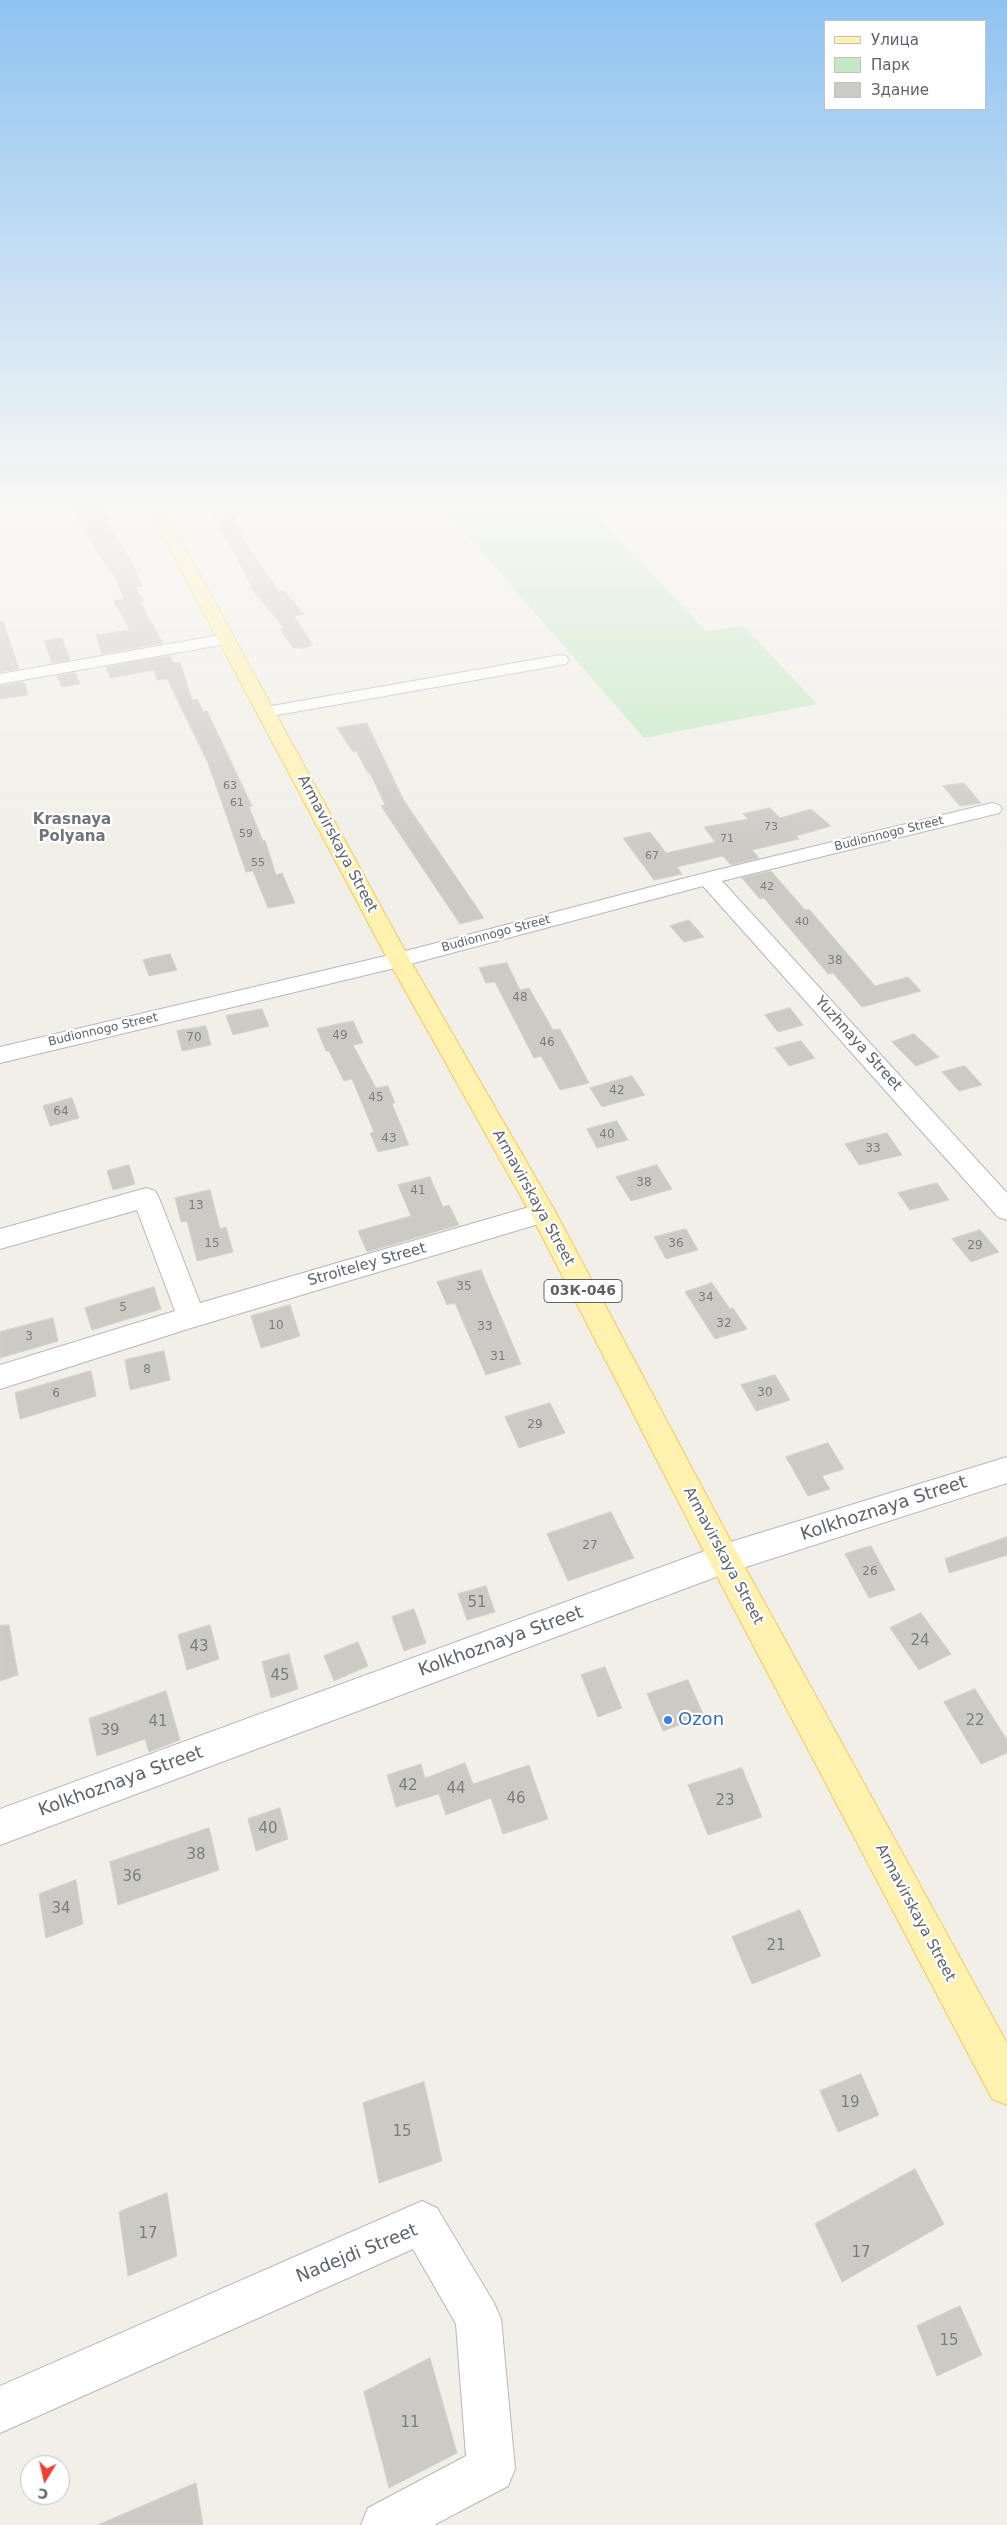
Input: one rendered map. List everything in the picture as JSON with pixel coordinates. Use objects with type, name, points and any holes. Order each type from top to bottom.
[{"type":"main road","name":"Armavirskaya Street","points":[[215,620],[400,960],[543,1214],[724,1559],[1007,2084]]},
{"type":"street","points":[[0,679],[226,639]]},
{"type":"street","points":[[266,712],[560,660]]},
{"type":"street","name":"Budionnogo Street","points":[[0,1055],[400,960],[708,878],[992,809]]},
{"type":"street","name":"Yuzhnaya Street","points":[[708,878],[1007,1210]]},
{"type":"street","points":[[0,1239],[146,1198],[190,1317]]},
{"type":"street","name":"Stroiteley Street","points":[[0,1377],[190,1317],[543,1214]]},
{"type":"street","name":"Kolkhoznaya Street","points":[[0,1827],[724,1559],[1007,1470]]},
{"type":"street","name":"Nadejdi Street","points":[[0,2410],[422,2223],[478,2319],[491,2469],[385,2525]]},
{"type":"green space","points":[[541,620],[696,620],[706,631],[744,626],[817,704],[644,738]]},
{"type":"building","points":[[124,620],[150,620],[163,643],[102,654],[96,635],[130,630]]},
{"type":"building","points":[[277,620],[297,620],[313,645],[302,649],[300,647],[293,648],[280,629],[284,628]]},
{"type":"building","points":[[3,621],[19,669],[0,672],[0,622]]},
{"type":"building","points":[[62,638],[70,660],[52,663],[44,641]]},
{"type":"building","points":[[170,656],[174,663],[180,662],[192,700],[197,699],[204,712],[207,711],[252,806],[249,807],[263,841],[265,840],[276,875],[282,873],[295,903],[268,908],[253,871],[246,872],[208,763],[167,679],[157,680],[154,670],[110,678],[106,667]]},
{"type":"building","points":[[75,673],[80,684],[62,687],[57,676]]},
{"type":"building","points":[[24,682],[28,695],[0,699],[0,686]]},
{"type":"building","points":[[367,723],[403,799],[484,918],[460,924],[381,806],[385,805],[370,773],[368,773],[356,751],[353,752],[337,728]]},
{"type":"building","points":[[964,783],[981,803],[960,806],[943,786]]},
{"type":"building","points":[[770,808],[780,818],[811,809],[831,826],[796,836],[799,839],[752,850],[759,858],[731,865],[723,856],[677,867],[682,874],[654,880],[623,838],[650,832],[666,853],[715,842],[704,827],[748,819],[743,814]]},
{"type":"building","points":[[771,871],[805,910],[809,909],[875,986],[908,977],[921,991],[862,1007],[833,973],[828,974],[764,898],[760,899],[742,878]]},
{"type":"building","points":[[689,920],[704,937],[684,942],[670,926]]},
{"type":"building","points":[[170,954],[177,970],[149,976],[143,960]]},
{"type":"building","points":[[507,963],[520,990],[529,988],[553,1030],[560,1029],[589,1083],[560,1090],[541,1056],[534,1058],[495,982],[486,983],[479,968]]},
{"type":"building","points":[[790,1008],[803,1025],[778,1032],[765,1015]]},
{"type":"building","points":[[262,1009],[269,1026],[233,1035],[226,1016]]},
{"type":"building","points":[[353,1021],[363,1043],[353,1045],[376,1088],[388,1086],[395,1103],[392,1104],[409,1145],[378,1152],[370,1133],[374,1132],[352,1079],[344,1081],[329,1051],[326,1051],[317,1029]]},
{"type":"building","points":[[206,1026],[211,1045],[182,1051],[177,1031]]},
{"type":"building","points":[[914,1034],[939,1057],[916,1066],[892,1042]]},
{"type":"building","points":[[801,1041],[815,1058],[789,1066],[775,1048]]},
{"type":"building","points":[[965,1066],[982,1085],[959,1091],[942,1072]]},
{"type":"building","points":[[632,1076],[645,1095],[602,1107],[590,1088]]},
{"type":"building","points":[[72,1098],[79,1118],[50,1126],[43,1106]]},
{"type":"building","points":[[617,1121],[628,1140],[597,1148],[587,1129]]},
{"type":"building","points":[[887,1133],[902,1155],[859,1165],[845,1144]]},
{"type":"building","points":[[129,1165],[135,1184],[113,1190],[107,1171]]},
{"type":"building","points":[[657,1165],[672,1189],[631,1201],[616,1177]]},
{"type":"building","points":[[430,1177],[443,1207],[449,1205],[459,1225],[367,1252],[358,1231],[411,1216],[398,1185]]},
{"type":"building","points":[[937,1183],[949,1200],[910,1210],[898,1193]]},
{"type":"building","points":[[210,1190],[220,1229],[226,1227],[233,1252],[197,1261],[187,1221],[181,1222],[175,1198]]},
{"type":"building","points":[[686,1229],[698,1250],[666,1259],[654,1237]]},
{"type":"building","points":[[980,1230],[999,1252],[971,1262],[952,1239]]},
{"type":"building","points":[[481,1270],[521,1364],[486,1375],[455,1303],[447,1305],[437,1282]]},
{"type":"building","points":[[712,1283],[730,1309],[733,1308],[747,1329],[715,1339],[685,1292]]},
{"type":"building","points":[[154,1287],[161,1309],[92,1330],[85,1308]]},
{"type":"building","points":[[290,1305],[300,1336],[261,1348],[251,1316]]},
{"type":"building","points":[[53,1318],[58,1341],[0,1358],[0,1332]]},
{"type":"building","points":[[164,1351],[170,1380],[130,1390],[125,1360]]},
{"type":"building","points":[[91,1371],[96,1396],[20,1419],[15,1393]]},
{"type":"building","points":[[775,1375],[790,1400],[756,1411],[741,1385]]},
{"type":"building","points":[[550,1403],[565,1433],[519,1448],[505,1417]]},
{"type":"building","points":[[828,1443],[844,1469],[822,1476],[830,1489],[808,1496],[786,1457]]},
{"type":"building","points":[[611,1512],[634,1558],[568,1581],[547,1534]]},
{"type":"building","points":[[1007,1537],[1007,1555],[949,1573],[945,1559]]},
{"type":"building","points":[[871,1546],[895,1590],[869,1598],[845,1554]]},
{"type":"building","points":[[486,1586],[495,1612],[467,1620],[458,1594]]},
{"type":"building","points":[[414,1609],[426,1643],[404,1651],[392,1617]]},
{"type":"building","points":[[921,1613],[951,1654],[919,1670],[890,1628]]},
{"type":"building","points":[[9,1625],[18,1675],[0,1681],[0,1626]]},
{"type":"building","points":[[210,1625],[219,1659],[187,1670],[178,1635]]},
{"type":"building","points":[[358,1642],[368,1666],[334,1681],[324,1656]]},
{"type":"building","points":[[289,1654],[298,1689],[271,1698],[262,1662]]},
{"type":"building","points":[[605,1667],[622,1708],[598,1717],[581,1675]]},
{"type":"building","points":[[688,1680],[704,1716],[663,1731],[647,1694]]},
{"type":"building","points":[[975,1689],[1007,1740],[1007,1753],[981,1764],[944,1702]]},
{"type":"building","points":[[166,1691],[180,1740],[149,1752],[145,1739],[97,1756],[89,1719]]},
{"type":"building","points":[[465,1763],[473,1784],[529,1765],[548,1819],[503,1834],[491,1798],[446,1815],[439,1794],[396,1807],[387,1775],[421,1764],[425,1778]]},
{"type":"building","points":[[742,1768],[762,1817],[708,1835],[688,1785]]},
{"type":"building","points":[[280,1808],[288,1839],[256,1851],[248,1819]]},
{"type":"building","points":[[209,1828],[219,1870],[118,1905],[110,1862]]},
{"type":"building","points":[[76,1880],[83,1924],[46,1938],[39,1894]]},
{"type":"building","points":[[800,1910],[821,1956],[752,1984],[732,1937]]},
{"type":"building","points":[[861,2074],[879,2115],[838,2132],[820,2091]]},
{"type":"building","points":[[424,2082],[442,2161],[379,2183],[363,2103]]},
{"type":"building","points":[[915,2169],[944,2224],[842,2282],[815,2224]]},
{"type":"building","points":[[167,2193],[177,2256],[128,2276],[119,2212]]},
{"type":"building","points":[[960,2306],[982,2355],[937,2376],[917,2326]]},
{"type":"building","points":[[430,2358],[457,2453],[389,2488],[364,2392]]},
{"type":"building","points":[[196,2483],[203,2525],[98,2525]]},
{"type":"place","name":"Ozon","points":[[668,1720]]},
{"type":"district","name":"Krasnaya Polyana","points":[[72,828]]}]
